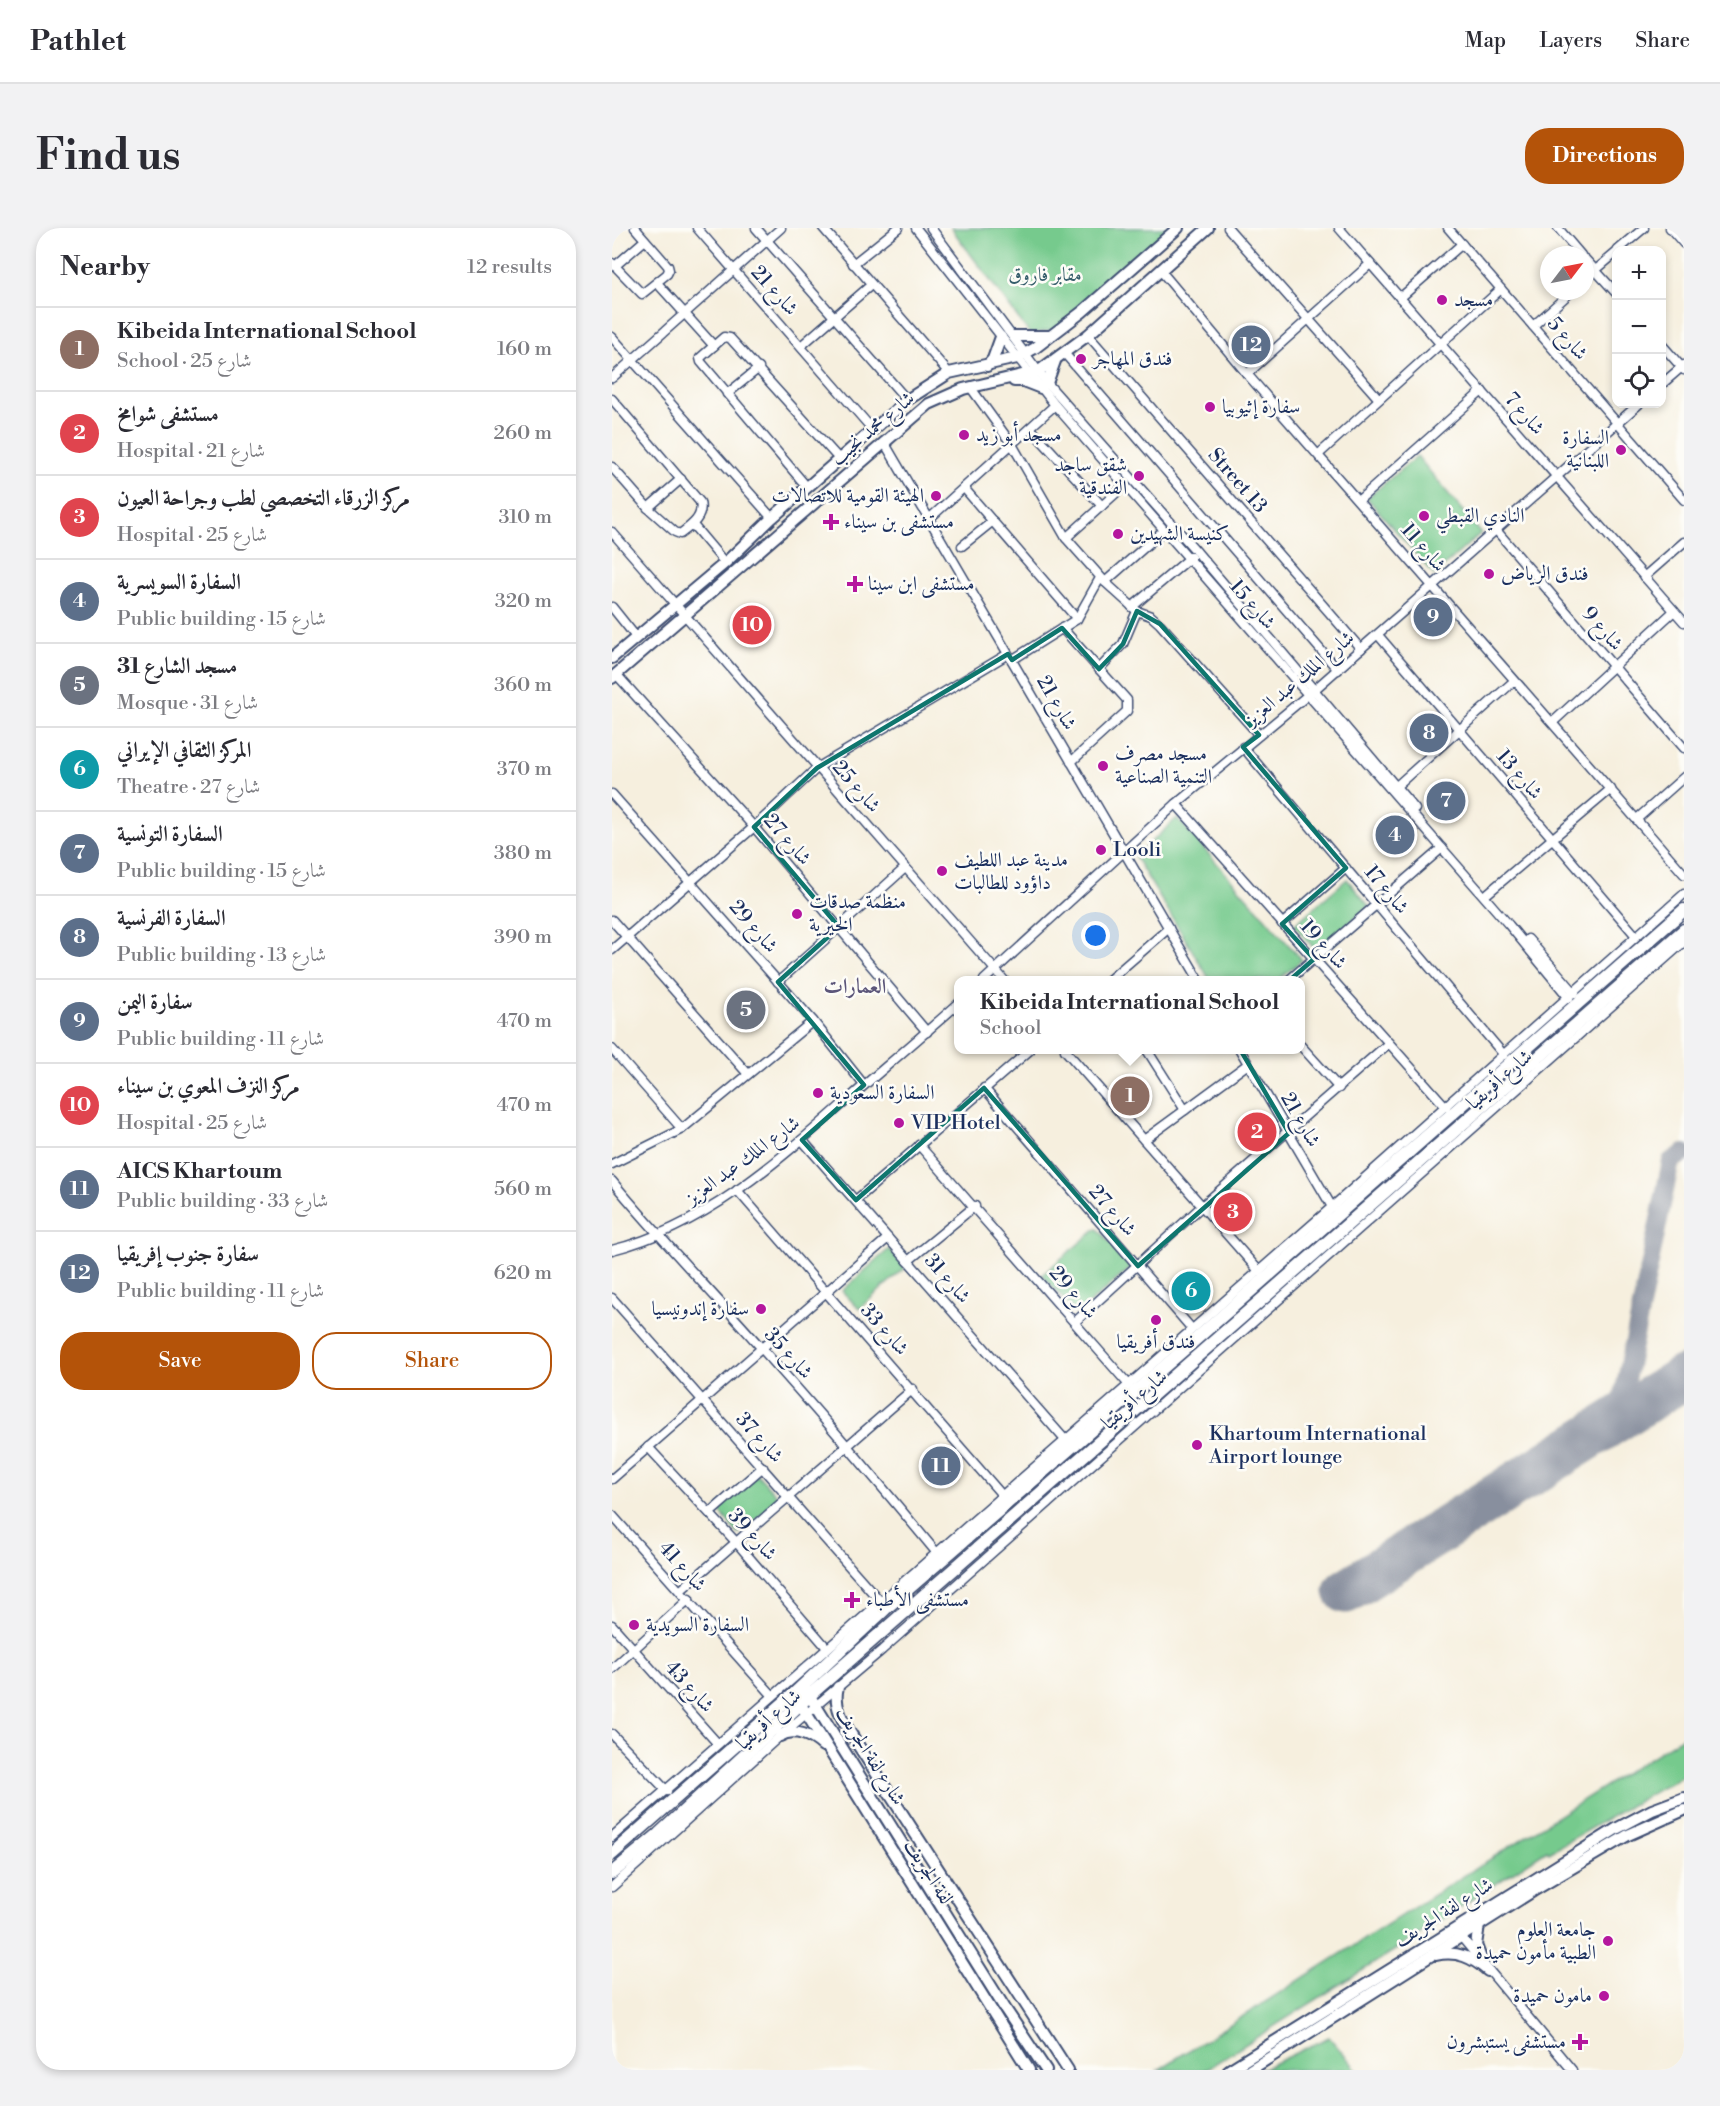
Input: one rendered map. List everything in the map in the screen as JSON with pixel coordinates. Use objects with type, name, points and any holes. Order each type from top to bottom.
[{"type":"highway","name":"شارع أفريقيا","points":[[612,1854],[805,1699],[885,1609],[1047,1469],[1572,1000],[1592,992],[1684,910]]},
{"type":"highway","name":"شارع أفريقيا","points":[[612,1873],[659,1834],[805,1699],[1684,930]]},
{"type":"highway","points":[[1592,992],[1593,1001],[1602,1002]]},
{"type":"highway","points":[[1572,1000],[1583,1020]]},
{"type":"highway","points":[[1047,1469],[1060,1445]]},
{"type":"highway","points":[[1029,1519],[1032,1500]]},
{"type":"highway","points":[[651,1821],[652,1804]]},
{"type":"highway","points":[[659,1834],[677,1830]]},
{"type":"main road","name":"شارع محمد نجيب","points":[[612,658],[725,563],[772,518],[908,400],[949,374],[984,368],[1022,356],[1052,336],[1178,228]]},
{"type":"main road","name":"شارع محمد نجيب","points":[[614,676],[929,404],[971,388],[1034,373],[1062,356],[1208,228]]},
{"type":"main road","points":[[1014,336],[1040,338],[1052,336]]},
{"type":"main road","points":[[984,368],[993,359],[1000,337]]},
{"type":"main road","points":[[999,381],[1023,381],[1044,386],[1052,365],[1062,356]]},
{"type":"main road","points":[[838,1687],[835,1699],[850,1732],[1068,2070]]},
{"type":"main road","name":"لفة الجريف","points":[[805,1699],[831,1754],[1029,2070]]},
{"type":"main road","name":"شارع لفة الجريف","points":[[805,1699],[1046,2070]]},
{"type":"main road","points":[[780,1736],[790,1732],[803,1734],[814,1738],[831,1754]]},
{"type":"main road","name":"شارع لفة الجريف","points":[[1229,2070],[1458,1933],[1616,1829],[1652,1810],[1684,1798]]},
{"type":"main road","name":"شارع لفة الجريف","points":[[1250,2070],[1430,1957],[1458,1933],[1479,1925],[1628,1835],[1684,1810]]},
{"type":"main road","points":[[1479,1925],[1476,1945],[1486,1968]]},
{"type":"main road","points":[[1430,1957],[1443,1954],[1461,1955],[1486,1968]]},
{"type":"street","points":[[635,228],[645,240],[669,270],[658,284],[642,294],[614,264],[645,240]]},
{"type":"street","name":"شارع 21","points":[[697,228],[873,430]]},
{"type":"street","points":[[756,228],[908,400]]},
{"type":"street","points":[[612,378],[781,228]]},
{"type":"street","points":[[823,228],[949,374]]},
{"type":"street","points":[[853,264],[898,228]]},
{"type":"street","name":"شارع 15","points":[[916,228],[1000,337],[1022,356]]},
{"type":"street","name":"شارع 15","points":[[931,228],[1014,336],[1022,356],[1044,386],[1189,559],[1488,893],[1572,1000]]},
{"type":"street","points":[[1228,228],[1379,399]]},
{"type":"street","name":"شارع 7","points":[[1339,228],[1684,622]]},
{"type":"street","name":"شارع 5","points":[[1448,228],[1684,500]]},
{"type":"street","points":[[1558,228],[1573,246]]},
{"type":"street","points":[[1623,246],[1644,228]]},
{"type":"street","points":[[1670,228],[1684,244]]},
{"type":"street","points":[[1400,298],[1462,244]]},
{"type":"street","points":[[1612,255],[1595,270],[1612,289]]},
{"type":"street","points":[[1247,375],[1370,264]]},
{"type":"street","name":"شارع 11","points":[[1161,271],[1247,375],[1319,453],[1514,681],[1638,818],[1684,874]]},
{"type":"street","points":[[658,284],[714,346]]},
{"type":"street","points":[[801,346],[871,285]]},
{"type":"street","points":[[1319,453],[1501,288]]},
{"type":"street","points":[[1533,326],[1562,300]]},
{"type":"street","name":"Street 13","points":[[1088,335],[1361,649]]},
{"type":"street","points":[[612,337],[772,518]]},
{"type":"street","points":[[807,487],[727,394],[700,358],[724,337],[730,338],[759,368],[840,460]]},
{"type":"street","points":[[1666,349],[1683,367],[1666,381]]},
{"type":"street","points":[[1062,356],[1338,669]]},
{"type":"street","points":[[727,394],[759,368]]},
{"type":"street","name":"شارع 15","points":[[1044,386],[1055,405],[1131,487],[1197,552],[1311,693]]},
{"type":"street","points":[[971,388],[1013,446],[1066,538],[1103,580],[1135,609],[1151,616],[1160,624],[1259,735]]},
{"type":"street","points":[[1359,500],[1482,391]]},
{"type":"street","points":[[612,399],[681,479],[701,507],[693,525],[677,533],[648,508],[612,467]]},
{"type":"street","points":[[929,519],[1013,446],[1055,405]]},
{"type":"street","name":"شارع الملك عبد العزيز","points":[[989,976],[1176,804],[1311,693],[1634,408]]},
{"type":"street","points":[[1031,429],[1102,506]]},
{"type":"street","name":"شارع 21","points":[[884,442],[1196,976]]},
{"type":"street","points":[[648,508],[681,479]]},
{"type":"street","points":[[1066,538],[1102,506],[1131,487]]},
{"type":"street","points":[[964,488],[1077,619]]},
{"type":"street","points":[[962,546],[993,521]]},
{"type":"street","points":[[693,525],[725,563]]},
{"type":"street","points":[[612,950],[754,827],[817,768],[1077,619],[1103,580],[1164,530]]},
{"type":"street","name":"شارع 9","points":[[1496,530],[1684,748]]},
{"type":"street","points":[[612,532],[674,604]]},
{"type":"street","points":[[1644,577],[1684,542]]},
{"type":"street","points":[[1099,669],[1123,645],[1135,609],[1197,552]]},
{"type":"street","name":"شارع 25","points":[[674,604],[1000,976]]},
{"type":"street","points":[[612,607],[636,637]]},
{"type":"street","points":[[1552,722],[1674,611]]},
{"type":"street","points":[[1062,628],[1127,700],[1129,706],[1127,711],[1071,762]]},
{"type":"street","name":"شارع 13","points":[[1378,635],[1636,936]]},
{"type":"street","name":"شارع 27","points":[[614,676],[754,827],[927,1032]]},
{"type":"street","points":[[1394,788],[1514,681]]},
{"type":"street","name":"شارع 17","points":[[1243,747],[1504,1055]]},
{"type":"street","points":[[1638,818],[1684,777]]},
{"type":"street","name":"شارع 15","points":[[1394,788],[1442,848],[1572,1000]]},
{"type":"street","points":[[1488,893],[1611,789]]},
{"type":"street","name":"شارع 29","points":[[612,794],[813,1021],[864,1085]]},
{"type":"street","name":"شارع 19","points":[[1176,804],[1446,1107]]},
{"type":"street","points":[[1295,976],[1442,848]]},
{"type":"street","points":[[778,982],[905,868]]},
{"type":"street","points":[[1282,924],[1346,868]]},
{"type":"street","name":"شارع أفريقيا","points":[[612,1837],[1192,1329],[1332,1208],[1414,1142],[1446,1107],[1504,1055],[1572,1000],[1636,936],[1684,894]]},
{"type":"street","points":[[612,920],[748,1074]]},
{"type":"street","points":[[1115,976],[1169,928]]},
{"type":"street","name":"شارع أفريقيا","points":[[612,1887],[780,1736],[805,1699],[838,1687],[1684,942]]},
{"type":"street","name":"شارع الملك عبد العزيز","points":[[612,1250],[657,1236],[700,1215],[737,1190],[802,1140],[954,1008]]},
{"type":"street","points":[[612,1164],[682,1129],[813,1021]]},
{"type":"street","points":[[1076,1321],[1202,1206],[1289,1133],[1389,1043]]},
{"type":"street","points":[[612,1049],[682,1129]]},
{"type":"street","points":[[1305,1050],[1339,1088]]},
{"type":"street","points":[[856,1200],[1025,1054]]},
{"type":"street","points":[[1069,1054],[1259,1271]]},
{"type":"street","points":[[1150,1054],[1185,1110]]},
{"type":"street","name":"شارع 21","points":[[1242,1054],[1332,1208]]},
{"type":"street","points":[[1144,1140],[1248,1064]]},
{"type":"street","name":"شارع 27","points":[[984,1088],[1192,1329]]},
{"type":"street","name":"شارع 31","points":[[802,1140],[908,1261],[1060,1445]]},
{"type":"street","name":"شارع 29","points":[[919,1145],[975,1206],[1129,1384]]},
{"type":"street","name":"شارع 35","points":[[612,1181],[657,1236],[763,1349],[847,1445],[936,1552]]},
{"type":"street","name":"شارع 33","points":[[737,1190],[828,1291],[1002,1495]]},
{"type":"street","points":[[908,1261],[975,1206]]},
{"type":"street","points":[[612,1479],[888,1238]]},
{"type":"street","name":"شارع 37","points":[[612,1298],[880,1601]]},
{"type":"street","points":[[681,1590],[913,1389]]},
{"type":"street","name":"شارع 39","points":[[648,1447],[736,1542],[827,1648]]},
{"type":"street","points":[[710,1513],[763,1467]]},
{"type":"street","name":"شارع 41","points":[[612,1515],[773,1696]]},
{"type":"street","points":[[612,1669],[689,1599]]},
{"type":"street","name":"شارع 43","points":[[612,1625],[718,1744]]},
{"type":"street","points":[[612,1734],[667,1791]]},
{"type":"street","points":[[1458,1933],[1572,2070]]},
{"type":"highlighted area","points":[[1137,611],[1160,624],[1259,735],[1243,747],[1346,868],[1282,924],[1314,959],[1230,1032],[1289,1133],[1138,1266],[984,1088],[856,1200],[802,1140],[864,1085],[778,982],[839,927],[754,827],[817,768],[1008,654],[1012,660],[1062,628],[1099,669],[1123,644]]},
{"type":"green space","name":"مقابر فاروق","points":[[951,228],[1177,228],[1057,329],[1030,334]]},
{"type":"green space","name":"النادي القبطي","points":[[1417,456],[1481,533],[1434,575],[1367,498]]},
{"type":"green space","points":[[1177,818],[1302,960],[1283,976],[1208,976],[1135,857]]},
{"type":"green space","points":[[1347,879],[1369,906],[1317,952],[1294,925]]},
{"type":"green space","points":[[1097,1228],[1132,1267],[1077,1314],[1042,1275]]},
{"type":"green space","points":[[889,1249],[906,1267],[859,1309],[842,1291]]},
{"type":"green space","points":[[757,1474],[780,1499],[738,1534],[717,1508]]},
{"type":"green space","points":[[1684,1736],[1684,1775],[1549,1852],[1547,1850],[1414,1938],[1205,2070],[1158,2070]]},
{"type":"green space","points":[[1329,2037],[1357,2070],[1260,2070]]},
{"type":"taxiway","points":[[1618,1419],[1671,1161],[1684,1153]]},
{"type":"runway","points":[[1346,1591],[1684,1377]]},
{"type":"place","name":"مسجد","points":[[1442,300]]},
{"type":"place","name":"سفارة جنوب إفريقيا","points":[[1251,345]]},
{"type":"place","name":"فندق المهاجر","points":[[1081,359]]},
{"type":"place","name":"سفارة إثيوبيا","points":[[1210,407]]},
{"type":"place","name":"مسجد أبو زيد","points":[[964,435]]},
{"type":"place","name":"السفارة اللبنانية","points":[[1621,450]]},
{"type":"place","name":"شقق ساجد الفندقية","points":[[1139,476]]},
{"type":"place","name":"الهيئة القومية للاتصالات","points":[[936,496]]},
{"type":"place","name":"النادي القبطي","points":[[1424,516]]},
{"type":"place","name":"مستشفى بن سيناء","points":[[831,522]]},
{"type":"place","name":"كنيسة الشهيدين","points":[[1118,534]]},
{"type":"place","name":"فندق الرياض","points":[[1489,574]]},
{"type":"place","name":"مستشفى ابن سينا","points":[[855,584]]},
{"type":"place","name":"سفارة اليمن","points":[[1433,617]]},
{"type":"place","name":"مركز النزف المعوي بن سيناء","points":[[752,625]]},
{"type":"place","name":"السفارة الفرنسية","points":[[1429,733]]},
{"type":"place","name":"مسجد مصرف التنمية الصناعية","points":[[1103,766]]},
{"type":"place","name":"السفارة التونسية","points":[[1446,801]]},
{"type":"place","name":"السفارة السويسرية","points":[[1395,835]]},
{"type":"place","name":"Looli","points":[[1101,850]]},
{"type":"place","name":"مدينة عبد اللطيف داؤود للطالبات","points":[[942,871]]},
{"type":"place","name":"منظمة صدقات الخيرية","points":[[797,914]]},
{"type":"place","name":"مسجد الشارع 31","points":[[746,1010]]},
{"type":"place","name":"السفارة السعودية","points":[[818,1093]]},
{"type":"place","name":"Kibeida International School","points":[[1130,1096]]},
{"type":"place","name":"VIP Hotel","points":[[899,1123]]},
{"type":"place","name":"مستشفى شوامخ","points":[[1257,1132]]},
{"type":"place","name":"مركز الزرقاء التخصصي لطب وجراحة العيون","points":[[1233,1212]]},
{"type":"place","name":"المركز الثقافي الإيراني","points":[[1191,1291]]},
{"type":"place","name":"سفارة إندونيسيا","points":[[761,1309]]},
{"type":"place","name":"فندق أفريقيا","points":[[1156,1320]]},
{"type":"place","name":"Khartoum International Airport lounge","points":[[1197,1445]]},
{"type":"place","name":"AICS Khartoum","points":[[941,1466]]},
{"type":"place","name":"مستشفی الأطباء","points":[[852,1600]]},
{"type":"place","name":"السفارة السويدية","points":[[634,1625]]},
{"type":"place","name":"جامعة العلوم الطبية مأمون حميدة","points":[[1608,1941]]},
{"type":"place","name":"مامون حميدة","points":[[1604,1996]]},
{"type":"place","name":"مستشفى يستبشرون","points":[[1580,2042]]},
{"type":"district","name":"العمارات","points":[[855,987]]}]
